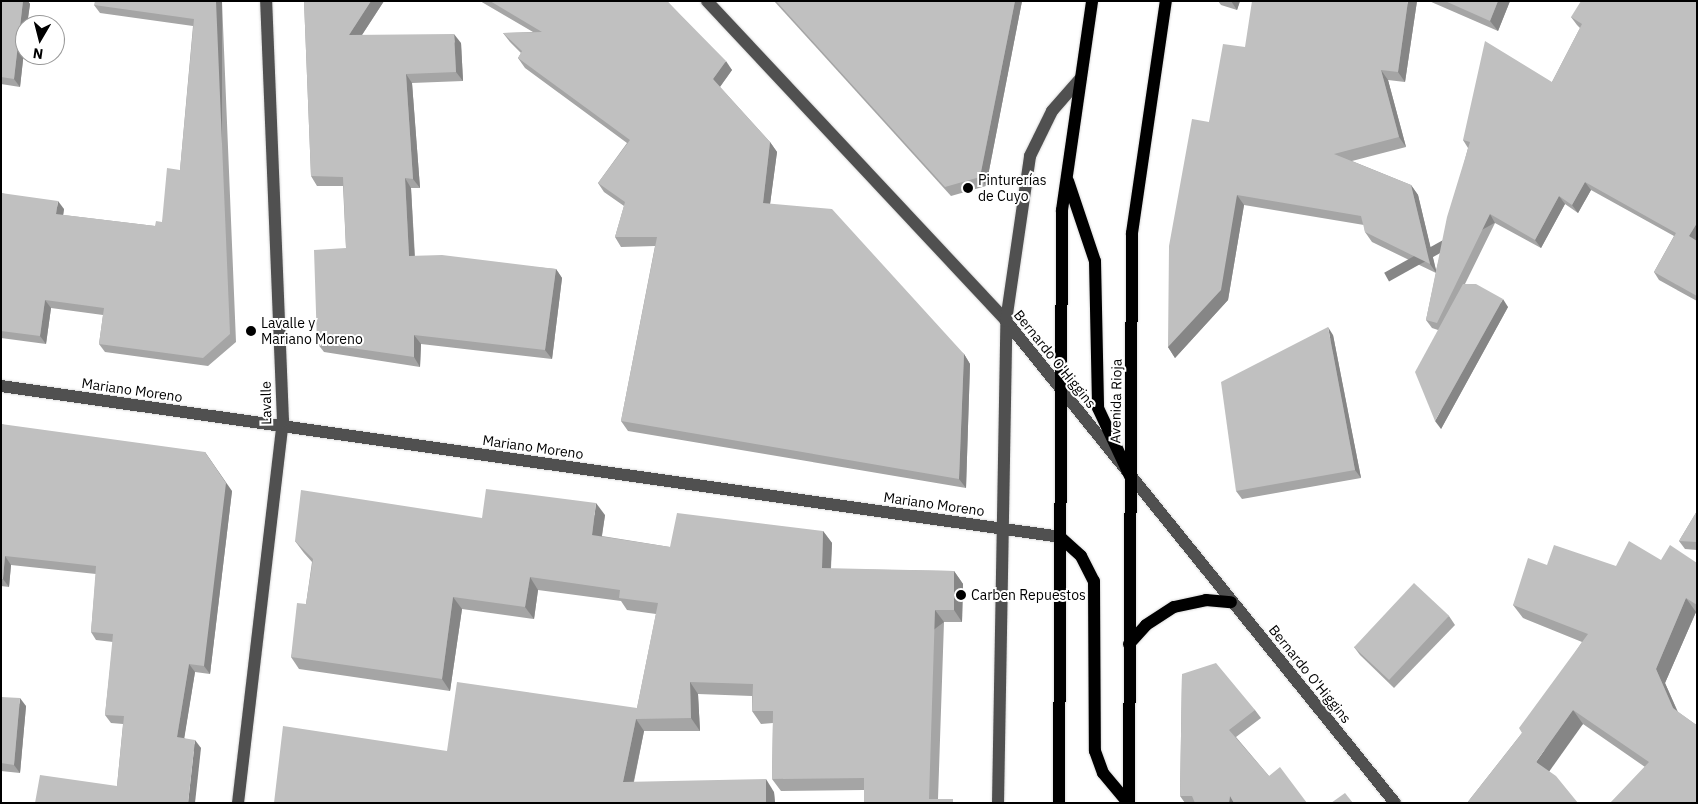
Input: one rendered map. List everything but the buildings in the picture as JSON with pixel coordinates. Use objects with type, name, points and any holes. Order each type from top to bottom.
[{"type":"main road","points":[[1059,803],[1060,390],[1066,171],[1092,1]]},
{"type":"main road","name":"Avenida Rioja","points":[[1128,803],[1132,233],[1166,1]]},
{"type":"main road","points":[[1066,171],[1095,261],[1094,391],[1104,428],[1130,476]]},
{"type":"main road","points":[[1060,537],[1082,556],[1094,581],[1095,751],[1103,773],[1128,803]]},
{"type":"main road","points":[[1129,644],[1146,625],[1174,607],[1198,601],[1231,602]]},
{"type":"street","name":"Lavalle","points":[[238,803],[282,426],[266,1]]},
{"type":"street","name":"Bernardo O'Higgins","points":[[707,1],[1006,321],[1394,803]]},
{"type":"street","points":[[998,803],[1006,321],[1030,156],[1052,111],[1080,78]]},
{"type":"street","name":"Mariano Moreno","points":[[1,386],[1060,537]]},
{"type":"place","name":"Pinturerías de Cuyo","points":[[968,188]]},
{"type":"place","name":"Lavalle y Mariano Moreno","points":[[251,331]]},
{"type":"place","name":"Carben Repuestos","points":[[961,595]]}]
